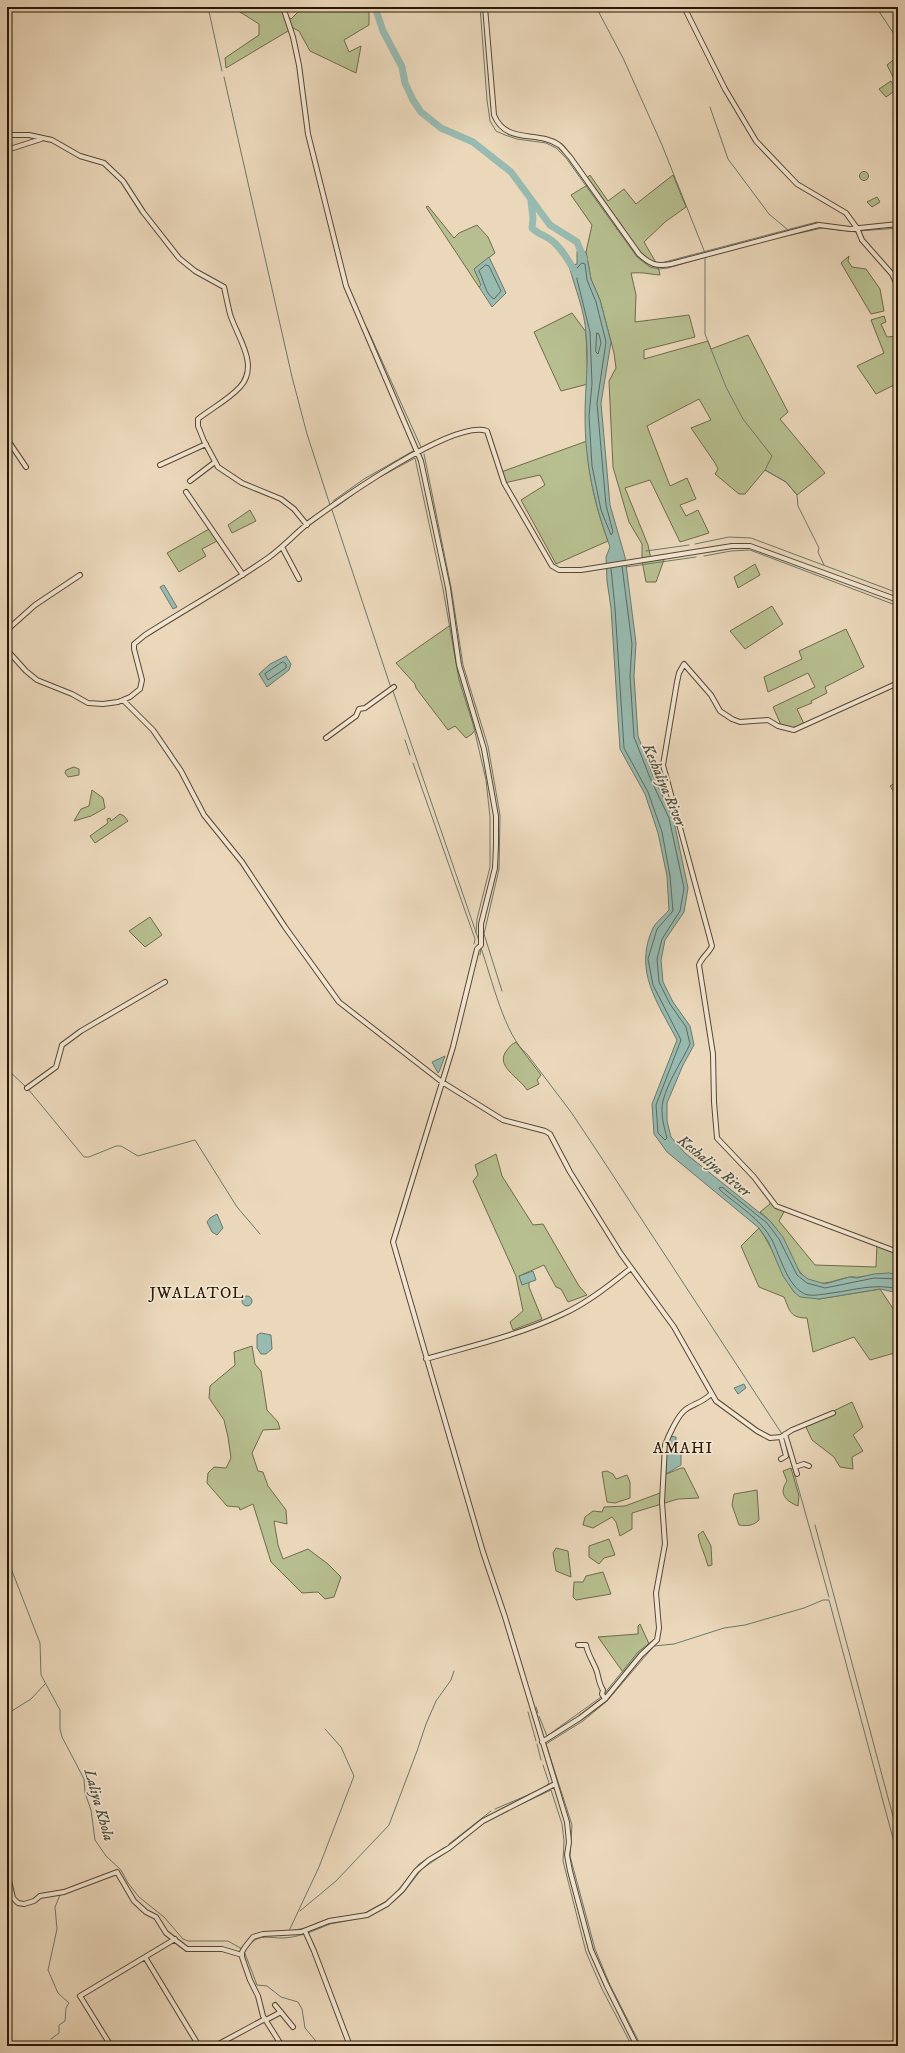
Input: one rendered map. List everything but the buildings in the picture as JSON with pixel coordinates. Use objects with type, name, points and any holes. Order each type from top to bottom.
[{"type":"street","points":[[283,7],[293,37],[299,65],[308,134],[346,286],[418,451],[448,588],[459,665],[484,749],[496,816],[494,868],[481,924],[480,934],[482,940],[477,949],[453,1047],[393,1242],[483,1552],[505,1617],[567,1822],[569,1842],[567,1855],[591,1950],[606,1986],[637,2046]]},
{"type":"street","points":[[485,7],[494,115],[496,122],[501,128],[518,135],[547,140],[559,145],[570,157],[639,254],[650,264],[658,266],[670,264],[819,225],[858,230],[898,224]]},
{"type":"street","points":[[684,7],[725,89],[756,141],[797,184],[846,213],[892,274],[898,287]]},
{"type":"street","points":[[7,135],[29,135],[44,139],[61,144],[80,156],[104,163],[123,181],[143,212],[179,258],[195,271],[224,287],[231,315],[245,351],[248,366],[246,379],[242,386],[229,397],[198,419],[198,426],[215,462],[233,478],[281,499],[294,509],[307,525]]},
{"type":"street","points":[[7,150],[44,139]]},
{"type":"street","points":[[7,650],[26,671],[37,680],[72,694],[88,703],[118,702],[123,700],[140,689],[142,680],[134,656],[134,644],[144,634],[242,574],[282,547],[307,525],[366,482],[418,451],[479,428],[487,431],[504,483],[552,566],[559,570],[581,570],[732,546],[750,546],[898,600]]},
{"type":"street","points":[[7,439],[26,467]]},
{"type":"street","points":[[160,465],[206,444]]},
{"type":"street","points":[[190,481],[215,462]]},
{"type":"street","points":[[186,492],[242,574]]},
{"type":"street","points":[[282,547],[300,579]]},
{"type":"street","points":[[7,630],[35,605],[80,575]]},
{"type":"street","points":[[898,683],[794,730],[778,726],[768,720],[740,722],[732,719],[720,710],[711,695],[684,664],[679,673],[677,682],[663,765],[712,946],[709,954],[701,959],[700,965],[713,1054],[714,1102],[717,1138],[754,1177],[776,1206],[898,1252]]},
{"type":"street","points":[[326,738],[356,716],[359,709],[365,708],[389,689],[394,687]]},
{"type":"street","points":[[123,700],[153,730],[181,771],[204,815],[242,862],[339,1002],[442,1082],[503,1120],[545,1131],[550,1134],[570,1172],[631,1268],[674,1327],[716,1401],[757,1431],[770,1438],[781,1437],[833,1413]]},
{"type":"street","points":[[27,1088],[56,1067],[62,1045],[81,1030],[165,982]]},
{"type":"street","points":[[426,1359],[526,1329],[563,1314],[588,1299],[631,1268]]},
{"type":"street","points":[[542,1742],[580,1718],[605,1699],[658,1636],[656,1593],[665,1544],[662,1502],[665,1445],[683,1411],[703,1402],[711,1394]]},
{"type":"street","points":[[786,1434],[797,1474]]},
{"type":"street","points":[[781,1437],[786,1456],[781,1459]]},
{"type":"street","points":[[796,1467],[804,1464],[809,1466]]},
{"type":"street","points":[[578,1644],[586,1645],[589,1657],[597,1671],[599,1684],[603,1690],[602,1694],[605,1699]]},
{"type":"street","points":[[282,2046],[265,2020],[242,1954],[245,1946],[253,1937],[258,1935],[284,1934],[305,1931],[329,1921],[367,1915],[387,1904],[402,1890],[416,1871],[429,1860],[449,1848],[483,1821],[555,1784]]},
{"type":"street","points":[[7,1872],[13,1898],[18,1903],[24,1904],[34,1901],[40,1896],[64,1892],[117,1872],[134,1901],[146,1912],[156,1917],[166,1933],[191,1950],[222,1949],[242,1954]]},
{"type":"street","points":[[305,1931],[350,2046]]},
{"type":"street","points":[[111,2046],[80,1996],[175,1939]]},
{"type":"street","points":[[145,1957],[198,2046]]},
{"type":"street","points":[[276,2005],[293,2027]]},
{"type":"street","points":[[215,2046],[281,2012]]},
{"type":"green space","points":[[232,7],[276,7],[291,19],[303,7],[369,7],[369,25],[344,40],[349,52],[361,46],[356,73],[310,51],[299,31],[293,28],[226,68],[225,58],[259,35],[259,24]]},
{"type":"green space","points":[[898,56],[898,82],[894,79],[887,65]]},
{"type":"green space","points":[[891,81],[896,90],[886,97],[879,89]]},
{"type":"green space","points":[[862,172],[866,172],[868,176],[866,180],[862,180],[860,178],[860,174]]},
{"type":"green space","points":[[590,175],[608,201],[624,189],[636,204],[673,175],[686,207],[665,222],[644,242],[658,266],[660,275],[631,273],[636,295],[635,322],[689,315],[695,337],[644,350],[644,359],[708,341],[711,349],[748,335],[788,412],[780,419],[825,473],[797,495],[786,482],[765,470],[745,494],[739,494],[715,474],[718,469],[715,463],[691,428],[711,420],[699,399],[647,426],[670,486],[687,478],[696,499],[680,505],[686,516],[698,510],[709,533],[680,542],[650,480],[625,488],[648,545],[651,559],[665,557],[656,582],[646,582],[642,561],[642,544],[629,522],[613,467],[609,381],[616,368],[614,353],[600,300],[591,279],[586,252],[592,225],[571,195],[589,184],[586,179]]},
{"type":"green space","points":[[877,197],[880,202],[872,207],[867,202]]},
{"type":"green space","points":[[428,206],[454,238],[459,233],[477,225],[488,237],[495,253],[474,269],[482,285],[479,287],[426,207]]},
{"type":"green space","points":[[849,256],[848,261],[852,267],[866,269],[880,289],[884,311],[871,314],[841,263]]},
{"type":"green space","points":[[572,313],[586,332],[588,384],[561,391],[534,332]]},
{"type":"green space","points":[[884,316],[886,322],[881,324],[887,337],[898,336],[898,383],[876,394],[857,366],[884,353],[871,320]]},
{"type":"green space","points":[[587,441],[593,492],[608,541],[556,564],[521,500],[545,485],[540,475],[504,483],[501,472]]},
{"type":"green space","points":[[250,510],[256,521],[232,533],[228,525]]},
{"type":"green space","points":[[209,529],[217,541],[202,549],[206,556],[179,572],[167,553]]},
{"type":"green space","points":[[755,564],[760,575],[738,588],[734,577]]},
{"type":"green space","points":[[772,606],[783,624],[745,649],[730,631]]},
{"type":"green space","points":[[452,624],[459,665],[477,727],[472,734],[466,738],[455,726],[448,730],[416,688],[415,684],[396,663]]},
{"type":"green space","points":[[846,629],[864,667],[825,687],[827,693],[811,701],[812,703],[797,709],[805,726],[794,730],[782,727],[773,707],[815,687],[808,673],[768,692],[764,677],[802,659],[799,651]]},
{"type":"green space","points":[[74,767],[79,769],[79,775],[68,777],[65,773],[66,770]]},
{"type":"green space","points":[[898,781],[898,798],[890,786]]},
{"type":"green space","points":[[92,790],[103,798],[105,808],[91,816],[74,821],[81,809],[89,806]]},
{"type":"green space","points":[[120,814],[128,821],[95,843],[90,836],[108,823],[107,819],[110,818],[111,821]]},
{"type":"green space","points":[[150,917],[162,935],[145,947],[129,931]]},
{"type":"green space","points":[[516,1042],[541,1075],[537,1080],[539,1084],[527,1090],[509,1071],[504,1061],[504,1056],[507,1050]]},
{"type":"green space","points":[[496,1154],[502,1176],[533,1225],[543,1224],[579,1286],[587,1295],[568,1302],[561,1289],[556,1287],[544,1265],[519,1276],[522,1284],[529,1282],[529,1287],[542,1319],[513,1330],[510,1322],[523,1311],[516,1276],[473,1181],[478,1175],[475,1165]]},
{"type":"green space","points":[[770,1198],[776,1206],[785,1210],[779,1221],[815,1265],[876,1267],[877,1243],[898,1252],[898,1275],[883,1274],[851,1277],[824,1283],[812,1282],[798,1270],[777,1230],[760,1212],[770,1204]]},
{"type":"green space","points":[[759,1228],[794,1292],[819,1299],[880,1289],[898,1316],[898,1352],[870,1360],[854,1337],[813,1352],[807,1318],[797,1317],[791,1313],[784,1297],[759,1287],[741,1246]]},
{"type":"green space","points":[[252,1346],[255,1364],[261,1371],[267,1410],[278,1422],[280,1429],[263,1430],[252,1453],[258,1471],[263,1472],[268,1486],[286,1510],[287,1524],[274,1521],[278,1545],[283,1559],[308,1549],[328,1564],[341,1577],[334,1597],[325,1599],[318,1592],[302,1593],[271,1562],[253,1504],[240,1510],[239,1507],[227,1506],[207,1483],[208,1473],[214,1467],[226,1468],[231,1458],[224,1420],[209,1398],[210,1386],[235,1365],[234,1352]]},
{"type":"green space","points":[[852,1402],[863,1427],[853,1435],[863,1451],[852,1457],[853,1469],[840,1467],[834,1457],[812,1440],[805,1425]]},
{"type":"green space","points":[[684,1468],[699,1498],[678,1499],[632,1513],[632,1529],[620,1536],[616,1522],[612,1517],[593,1528],[583,1525],[585,1517],[593,1511],[602,1512],[604,1507],[625,1506],[660,1493],[665,1489],[664,1475]]},
{"type":"green space","points":[[791,1468],[799,1496],[798,1506],[790,1502],[783,1493],[784,1486],[787,1481],[783,1471]]},
{"type":"green space","points":[[607,1471],[613,1474],[616,1479],[627,1475],[630,1482],[630,1498],[615,1503],[607,1502],[602,1472]]},
{"type":"green space","points":[[757,1490],[759,1520],[750,1525],[739,1525],[732,1505],[734,1494]]},
{"type":"green space","points":[[703,1531],[711,1546],[712,1565],[708,1566],[698,1535]]},
{"type":"green space","points":[[609,1539],[615,1555],[604,1558],[599,1564],[589,1557],[589,1546]]},
{"type":"green space","points":[[556,1548],[568,1551],[571,1577],[556,1571],[553,1553]]},
{"type":"green space","points":[[603,1572],[611,1594],[576,1600],[573,1597],[574,1582],[583,1582],[586,1576]]},
{"type":"green space","points":[[640,1624],[650,1646],[625,1675],[598,1637],[638,1634],[638,1626]]},
{"type":"water","points":[[577,251],[586,252],[591,279],[600,300],[611,342],[601,403],[610,505],[625,557],[636,643],[634,676],[638,736],[653,776],[673,817],[688,888],[684,912],[665,940],[661,960],[663,982],[673,1002],[690,1026],[694,1045],[683,1065],[667,1103],[667,1121],[671,1137],[685,1153],[770,1221],[783,1237],[800,1273],[808,1279],[825,1284],[850,1277],[857,1278],[874,1274],[889,1273],[898,1275],[898,1293],[880,1289],[819,1299],[800,1297],[794,1292],[783,1276],[768,1241],[759,1228],[667,1152],[654,1134],[652,1104],[677,1040],[662,1013],[650,986],[646,958],[648,944],[653,928],[669,910],[667,876],[658,833],[645,794],[620,749],[611,608],[607,581],[606,557],[610,547],[599,515],[589,467],[585,433],[587,344],[582,309],[569,266],[577,264]]},
{"type":"water","points":[[489,257],[506,293],[492,307],[479,287],[481,285],[474,269]]},
{"type":"water","points":[[164,585],[177,607],[173,609],[160,587]]},
{"type":"water","points":[[286,656],[291,664],[289,670],[267,687],[259,674],[270,664]]},
{"type":"water","points":[[445,1056],[439,1072],[438,1073],[432,1062]]},
{"type":"water","points":[[217,1214],[223,1228],[217,1235],[212,1232],[207,1222],[210,1218]]},
{"type":"water","points":[[533,1271],[536,1280],[522,1285],[519,1276]]},
{"type":"water","points":[[247,1296],[252,1301],[247,1306],[242,1301]]},
{"type":"water","points":[[261,1333],[271,1335],[272,1349],[266,1354],[261,1354],[257,1348],[257,1335]]},
{"type":"water","points":[[744,1384],[746,1388],[738,1394],[734,1388]]},
{"type":"water","points":[[670,1436],[676,1437],[676,1447],[668,1450],[667,1449]]},
{"type":"water","points":[[676,1451],[681,1455],[681,1465],[666,1474],[666,1453]]},
{"type":"waterway","points":[[208,7],[222,71]]},
{"type":"waterway","name":"Keshaliya River","points":[[375,7],[383,31],[402,67],[405,83],[413,100],[421,112],[441,128],[473,142],[511,172],[550,225],[577,242],[584,259]]},
{"type":"waterway","points":[[480,7],[487,100],[490,121],[496,131],[517,139],[546,143],[556,148],[566,158],[637,257],[650,267],[659,269],[668,268],[702,258]]},
{"type":"waterway","points":[[596,7],[623,58],[662,145],[705,253]]},
{"type":"waterway","points":[[876,7],[898,40]]},
{"type":"waterway","points":[[224,77],[292,377],[307,434],[330,505]]},
{"type":"waterway","points":[[710,107],[728,159],[769,214],[788,230]]},
{"type":"waterway","points":[[589,180],[623,227]]},
{"type":"waterway","name":"Keshaliya River","points":[[531,201],[533,218],[532,228],[558,246],[576,274]]},
{"type":"waterway","points":[[661,263],[817,222]]},
{"type":"waterway","points":[[791,235],[822,228],[856,232]]},
{"type":"waterway","points":[[859,231],[898,228]]},
{"type":"waterway","points":[[642,254],[649,260]]},
{"type":"waterway","points":[[705,257],[705,334],[726,387],[743,419],[772,456],[765,470],[786,482],[797,495],[798,506],[819,548],[818,552],[824,565]]},
{"type":"waterway","points":[[367,328],[421,447]]},
{"type":"waterway","points":[[333,501],[364,479],[413,451]]},
{"type":"waterway","points":[[424,454],[451,587],[463,665],[488,746],[500,815],[499,869],[484,934],[502,991]]},
{"type":"waterway","points":[[380,477],[415,458],[443,589],[459,680],[473,724],[486,780],[490,817],[490,867],[477,919],[476,933]]},
{"type":"waterway","points":[[336,507],[354,494]]},
{"type":"waterway","points":[[332,510],[391,688]]},
{"type":"waterway","points":[[695,544],[729,537],[751,538],[898,593]]},
{"type":"waterway","points":[[646,551],[689,545]]},
{"type":"waterway","points":[[704,556],[731,551],[750,550],[898,606]]},
{"type":"waterway","points":[[626,567],[696,557]]},
{"type":"waterway","points":[[393,691],[479,941]]},
{"type":"waterway","points":[[405,740],[410,755]]},
{"type":"waterway","points":[[413,763],[475,939],[474,944]]},
{"type":"waterway","points":[[481,948],[505,1020],[519,1046],[527,1054],[571,1112],[782,1434]]},
{"type":"waterway","points":[[480,955],[481,948]]},
{"type":"waterway","points":[[7,1069],[26,1087]]},
{"type":"waterway","points":[[28,1089],[84,1157],[89,1157],[116,1146],[121,1146],[138,1156],[195,1140],[237,1207],[260,1234]]},
{"type":"waterway","points":[[784,1437],[829,1597]]},
{"type":"waterway","points":[[815,1525],[898,1835]]},
{"type":"waterway","name":"Laliya Khola","points":[[7,1558],[40,1643],[41,1675],[60,1710],[60,1729],[62,1737],[84,1779],[85,1793],[91,1810],[95,1840],[106,1856],[121,1870],[128,1883],[139,1897],[164,1917],[183,1939],[188,1941],[228,1941],[242,1949]]},
{"type":"waterway","points":[[641,2046],[610,1985],[595,1949],[570,1856],[572,1825],[546,1744],[583,1721],[607,1701],[654,1646],[674,1644],[724,1628],[745,1625],[804,1608],[823,1600],[829,1600],[898,1857]]},
{"type":"waterway","points":[[604,1694],[638,1652],[652,1641]]},
{"type":"waterway","points":[[300,1911],[336,1881],[389,1825],[426,1724],[436,1701],[451,1680],[454,1671]]},
{"type":"waterway","points":[[7,1714],[31,1699],[45,1684]]},
{"type":"waterway","points":[[539,1716],[547,1736],[601,1697]]},
{"type":"waterway","points":[[536,1707],[538,1713]]},
{"type":"waterway","points":[[528,1712],[536,1741]]},
{"type":"waterway","points":[[289,1931],[319,1867],[354,1776],[341,1747],[325,1729]]},
{"type":"waterway","points":[[537,1744],[541,1760]]},
{"type":"waterway","points":[[543,1765],[549,1783],[545,1787]]},
{"type":"waterway","points":[[513,1808],[551,1790],[562,1824],[564,1841],[563,1861],[586,1952],[602,1989],[632,2046]]},
{"type":"waterway","points":[[495,1809],[535,1792]]},
{"type":"waterway","points":[[449,1844],[491,1811]]},
{"type":"waterway","points":[[423,1868],[450,1850],[485,1822]]},
{"type":"waterway","points":[[363,1914],[385,1902],[395,1894],[419,1864],[445,1847]]},
{"type":"waterway","points":[[393,1902],[404,1892],[421,1870]]},
{"type":"waterway","points":[[51,2039],[59,2033],[59,2025],[65,2021],[66,2008],[69,2003],[58,1993],[48,1970],[57,1929],[55,1907],[60,1895],[62,1894]]},
{"type":"waterway","points":[[313,1925],[328,1919],[341,1917]]},
{"type":"waterway","points":[[308,1933],[330,1924],[366,1917]]},
{"type":"waterway","points":[[290,1931],[305,1928]]},
{"type":"waterway","points":[[251,1943],[262,1937],[285,1938],[305,1934]]},
{"type":"waterway","name":"Laliya Khola","points":[[244,1951],[257,1985],[267,1986],[281,1997],[298,2002],[302,2009],[305,2028],[320,2046]]},
{"type":"district","name":"JWALATOL","points":[[197,1293]]},
{"type":"district","name":"AMAHI","points":[[683,1448]]}]
